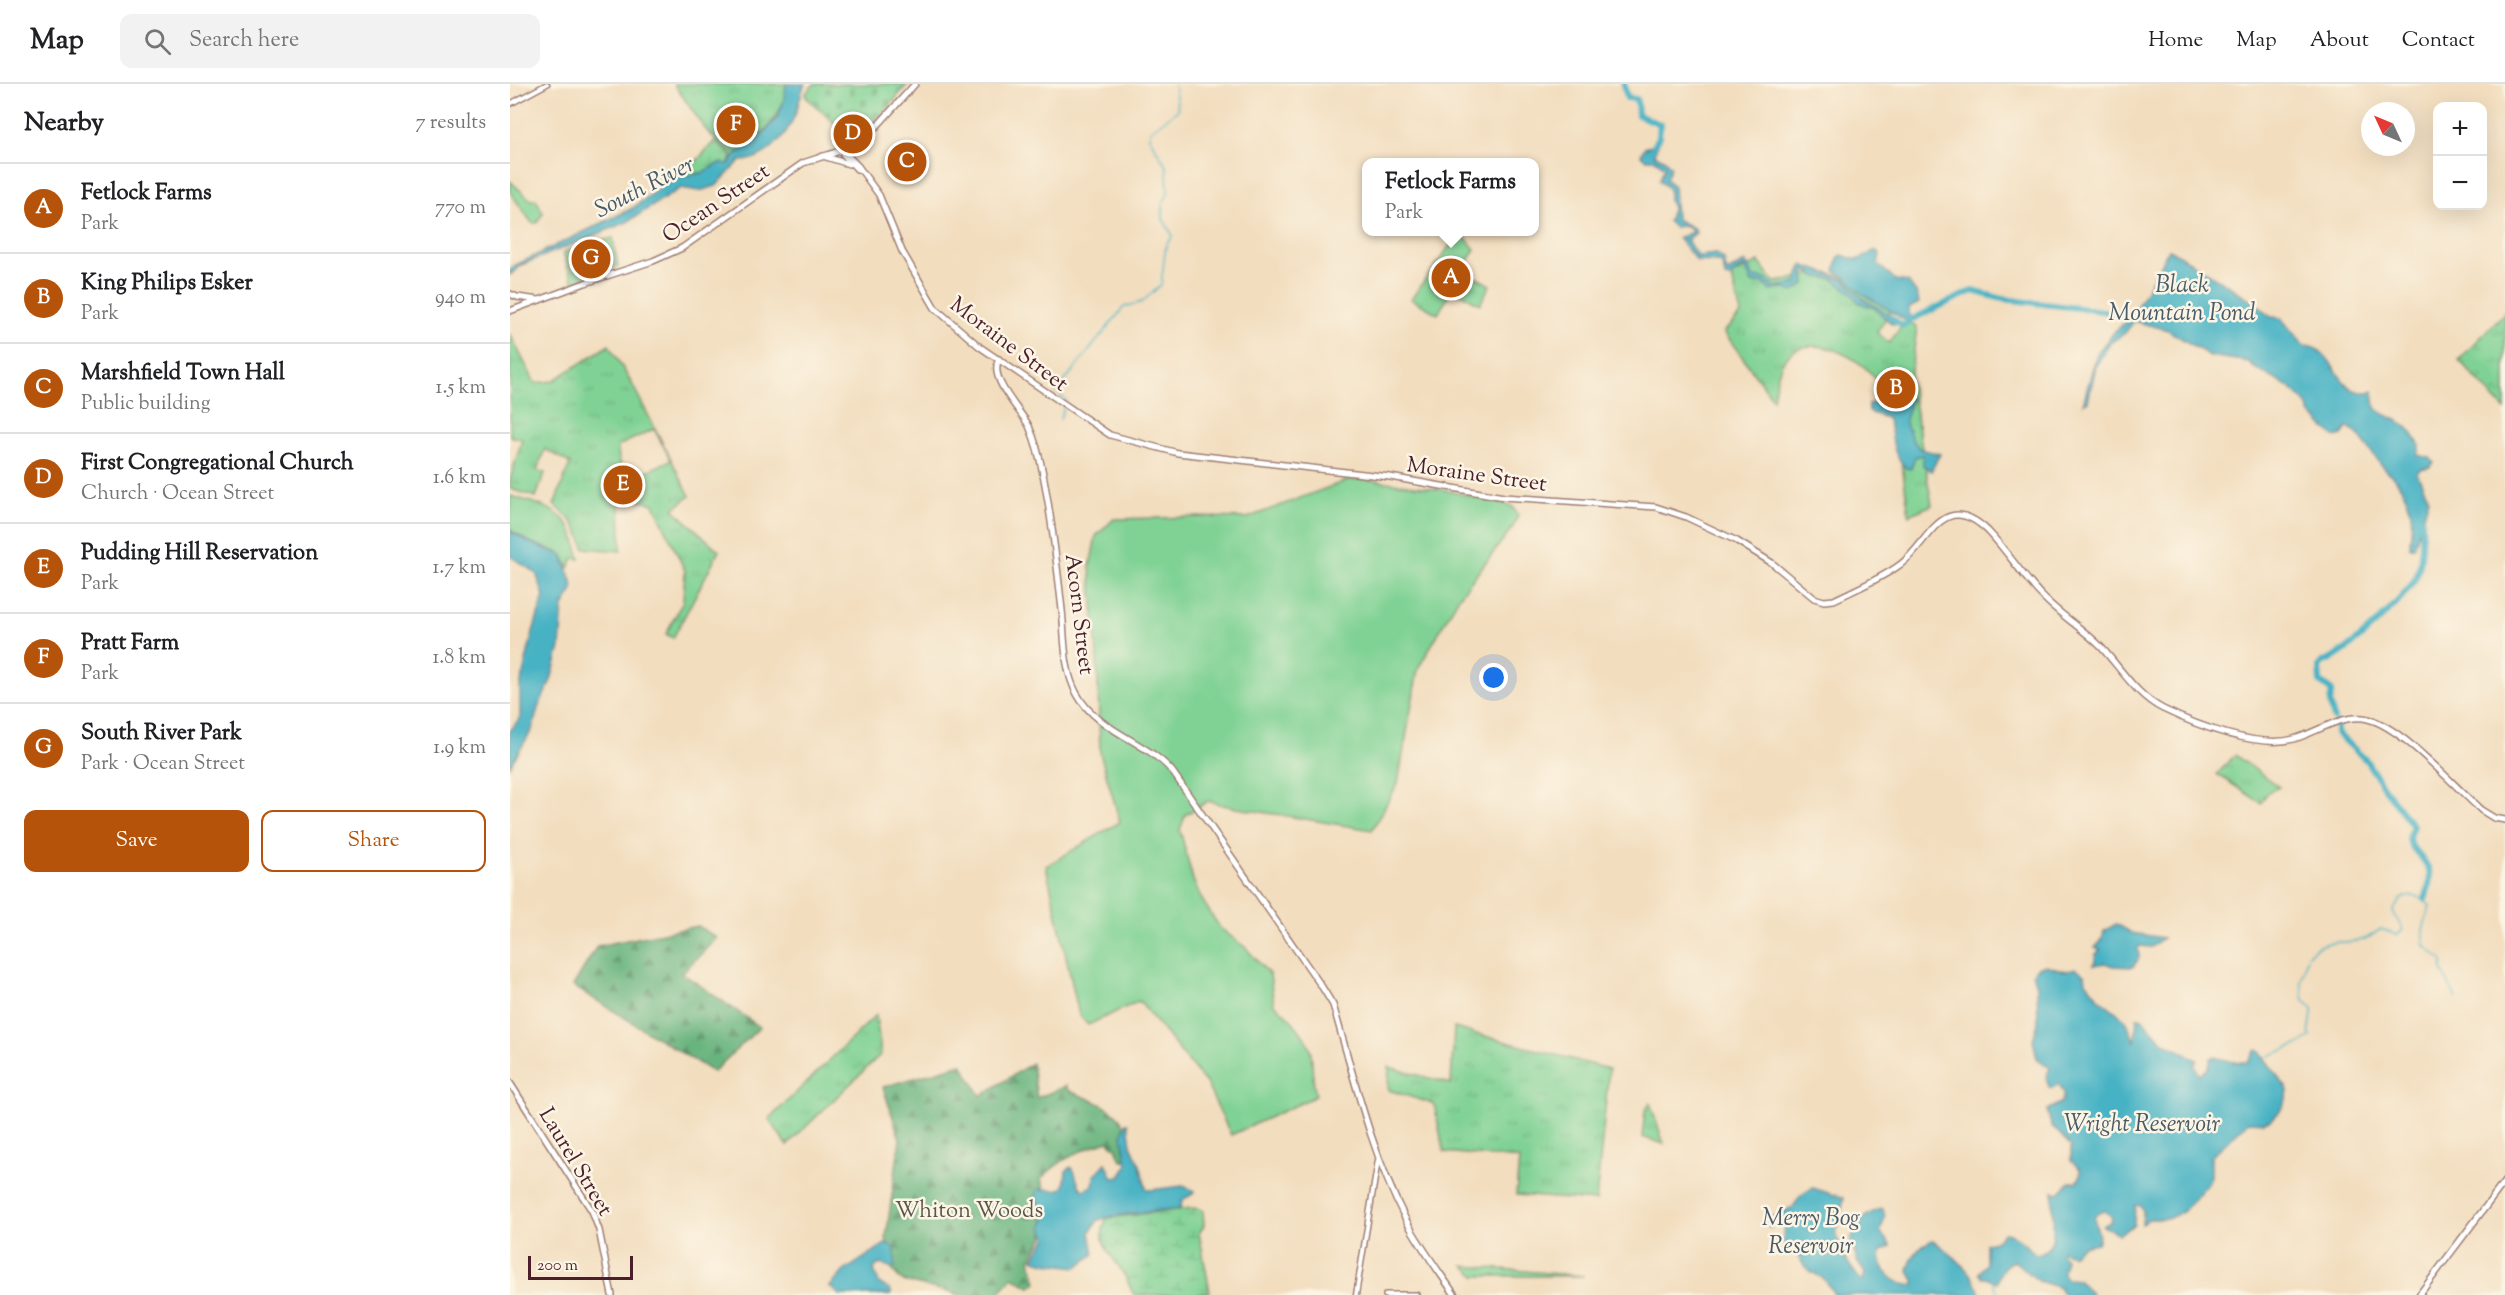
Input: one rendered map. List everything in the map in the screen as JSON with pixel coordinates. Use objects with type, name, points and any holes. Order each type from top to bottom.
[{"type":"main road","name":"Ocean Street","points":[[512,311],[673,252],[697,238],[803,163],[855,146],[865,139],[915,84]]},
{"type":"main road","points":[[858,166],[854,152],[865,139]]},
{"type":"main road","name":"Moraine Street","points":[[842,150],[850,164],[864,174]]},
{"type":"main road","name":"Moraine Street","points":[[842,150],[858,166],[879,195],[902,251],[931,303],[973,341],[1100,430],[1168,451],[1390,477],[1522,499],[1600,502],[1669,511],[1740,543],[1772,563],[1810,595],[1824,601],[1834,600],[1896,568],[1937,524],[1951,516],[1964,516],[1979,523],[1988,531],[2044,598],[2101,647],[2154,704],[2188,719],[2260,740],[2288,740],[2349,719],[2365,718],[2377,722],[2415,750],[2481,810],[2494,818],[2505,820]]},
{"type":"main road","points":[[822,156],[850,164]]},
{"type":"main road","points":[[511,294],[540,300]]},
{"type":"main road","points":[[511,294],[516,303],[512,311]]},
{"type":"main road","points":[[510,304],[512,311]]},
{"type":"main road","name":"Acorn Street","points":[[999,359],[996,364],[998,375],[1008,398],[1030,428],[1041,464],[1053,529],[1068,668],[1076,692],[1093,714],[1152,752],[1172,771],[1333,1005],[1378,1159],[1409,1227],[1455,1295]]},
{"type":"main road","name":"Laurel Street","points":[[510,1083],[594,1216],[601,1236],[612,1295]]},
{"type":"main road","points":[[2419,1295],[2505,1181]]},
{"type":"main road","points":[[1386,1295],[1416,1295]]},
{"type":"street","points":[[510,104],[546,84]]},
{"type":"street","points":[[1356,1295],[1378,1159]]},
{"type":"green space","points":[[674,84],[787,84],[781,107],[769,126],[733,157],[706,130]]},
{"type":"green space","points":[[786,84],[774,119],[760,136],[730,159],[729,164],[717,164],[702,173],[683,176],[729,125]]},
{"type":"green space","points":[[814,84],[907,85],[884,112],[864,130],[853,124],[844,132],[806,97],[806,93]]},
{"type":"green space","points":[[510,181],[531,200],[536,199],[543,213],[537,223],[532,223],[510,192]]},
{"type":"green space","points":[[1457,236],[1464,236],[1475,249],[1463,270],[1490,285],[1480,304],[1452,289],[1438,314],[1411,299]]},
{"type":"green space","points":[[613,238],[618,266],[573,282],[563,252]]},
{"type":"green space","points":[[1759,262],[1774,282],[1822,273],[1844,278],[1864,289],[1891,310],[1877,332],[1889,343],[1906,320],[1917,327],[1910,379],[1932,505],[1909,515],[1896,438],[1880,390],[1874,378],[1860,363],[1830,349],[1811,346],[1801,348],[1786,357],[1782,364],[1776,380],[1773,399],[1724,332],[1741,314],[1731,275]]},
{"type":"green space","points":[[2505,312],[2505,410],[2459,360]]},
{"type":"green space","points":[[510,334],[535,383],[553,381],[609,345],[631,382],[690,496],[673,509],[719,551],[673,638],[666,634],[683,601],[685,571],[654,504],[620,496],[621,551],[584,548],[574,524],[554,505],[570,463],[545,449],[537,470],[545,473],[536,497],[510,489],[510,480],[522,439],[510,436]],"holes":[[[654,429],[671,460],[641,474],[619,463],[618,446]]]},
{"type":"green space","points":[[1365,479],[1445,490],[1512,506],[1518,515],[1513,527],[1459,597],[1418,669],[1398,783],[1372,830],[1231,807],[1208,801],[1185,815],[1180,830],[1193,880],[1202,900],[1220,928],[1246,948],[1270,975],[1274,1004],[1291,1019],[1306,1040],[1311,1053],[1316,1096],[1231,1135],[1206,1083],[1139,1001],[1088,1025],[1079,1015],[1046,866],[1120,822],[1100,753],[1097,653],[1090,566],[1096,536],[1114,519],[1247,518],[1348,480]]},
{"type":"green space","points":[[510,496],[545,507],[561,517],[575,537],[580,559],[573,558],[569,568],[562,554],[530,542],[510,530]]},
{"type":"green space","points":[[2235,755],[2279,787],[2268,792],[2261,803],[2217,774]]},
{"type":"green space","points":[[698,926],[717,938],[682,973],[760,1027],[713,1072],[573,986],[597,946]]},
{"type":"green space","points":[[876,1015],[881,1054],[787,1145],[769,1119]]},
{"type":"green space","points":[[1454,1028],[1609,1069],[1596,1201],[1516,1195],[1519,1159],[1444,1152],[1434,1104],[1388,1090],[1389,1067],[1451,1084]]},
{"type":"green space","name":"Whiton Woods","points":[[1032,1063],[1037,1098],[1066,1086],[1068,1090],[1105,1106],[1121,1120],[1126,1130],[1128,1160],[1121,1160],[1116,1148],[1108,1141],[1056,1165],[1041,1179],[1054,1219],[1030,1260],[1037,1282],[1030,1287],[1013,1277],[999,1293],[1000,1295],[961,1295],[902,1281],[892,1270],[886,1237],[900,1139],[883,1087],[962,1064],[981,1096]]},
{"type":"green space","points":[[1650,1103],[1664,1144],[1642,1137],[1645,1111]]},
{"type":"green space","points":[[1193,1208],[1203,1210],[1204,1226],[1199,1233],[1210,1292],[1194,1295],[1134,1295],[1103,1241],[1102,1234],[1107,1218]]},
{"type":"green space","points":[[1464,1266],[1584,1276],[1476,1276]]},
{"type":"water","points":[[786,84],[805,84],[791,123],[774,146],[766,152],[758,157],[740,161],[716,186],[699,191],[681,188],[627,222],[521,265],[510,275],[510,269],[514,266],[633,208],[673,178],[702,173],[720,163],[729,164],[737,153],[755,142],[777,118],[784,100]]},
{"type":"water","points":[[1656,140],[1658,144],[1654,154],[1665,160],[1671,167],[1666,179],[1674,186],[1676,219],[1695,229],[1696,233],[1687,240],[1697,256],[1717,254],[1724,260],[1728,272],[1745,262],[1753,277],[1766,279],[1774,287],[1796,284],[1802,265],[1845,280],[1862,298],[1895,318],[1897,324],[1892,324],[1874,308],[1858,302],[1851,293],[1833,279],[1817,277],[1806,270],[1805,284],[1793,292],[1783,288],[1770,291],[1764,283],[1752,283],[1745,267],[1730,277],[1725,277],[1723,266],[1719,262],[1697,261],[1678,238],[1692,232],[1691,229],[1683,226],[1674,227],[1668,221],[1673,207],[1669,200],[1669,189],[1659,180],[1665,167],[1654,159],[1645,159],[1641,155],[1644,148],[1651,146]]},
{"type":"water","name":"Black Mountain Pond","points":[[2169,249],[2256,303],[2271,317],[2281,318],[2304,346],[2315,348],[2324,354],[2343,381],[2351,388],[2361,392],[2373,391],[2375,408],[2405,425],[2420,446],[2418,455],[2430,458],[2434,463],[2430,467],[2420,469],[2417,473],[2429,499],[2414,547],[2410,547],[2411,513],[2402,489],[2355,431],[2348,427],[2342,435],[2334,437],[2311,414],[2306,403],[2289,387],[2253,367],[2250,362],[2210,356],[2168,330],[2134,321],[2125,333],[2110,343],[2096,365],[2088,401],[2083,404],[2097,353],[2134,312]]},
{"type":"water","points":[[1873,251],[1880,254],[1878,264],[1895,280],[1908,282],[1917,294],[1919,303],[1909,308],[1910,323],[1861,293],[1844,276],[1835,271],[1838,259],[1842,255],[1859,259]]},
{"type":"water","points":[[1911,398],[1905,420],[1912,439],[1920,449],[1940,454],[1931,471],[1923,465],[1923,455],[1915,457],[1911,469],[1906,468],[1894,449],[1887,418],[1869,412],[1868,404]]},
{"type":"water","points":[[510,531],[531,543],[562,555],[573,590],[563,606],[560,647],[551,680],[538,708],[532,730],[510,766],[510,731],[520,718],[520,687],[544,596],[536,573],[510,556]]},
{"type":"water","points":[[2116,924],[2132,933],[2163,938],[2151,947],[2139,946],[2139,958],[2133,967],[2113,966],[2105,963],[2094,965],[2096,954],[2100,950],[2095,948],[2102,940],[2104,931]]},
{"type":"water","name":"Wright Reservoir","points":[[2046,965],[2065,971],[2076,968],[2085,975],[2086,982],[2101,1000],[2126,1020],[2135,1042],[2137,1018],[2142,1018],[2162,1041],[2197,1060],[2194,1066],[2200,1074],[2208,1069],[2211,1058],[2248,1062],[2256,1050],[2288,1090],[2286,1100],[2273,1118],[2264,1122],[2248,1122],[2211,1157],[2211,1176],[2208,1183],[2183,1212],[2167,1219],[2148,1219],[2142,1224],[2143,1211],[2140,1205],[2135,1206],[2134,1225],[2119,1234],[2103,1226],[2112,1221],[2111,1216],[2104,1211],[2095,1215],[2099,1235],[2097,1243],[2082,1246],[2072,1255],[2063,1251],[2061,1254],[2066,1259],[2063,1272],[2067,1279],[2079,1280],[2092,1295],[2065,1295],[2058,1287],[2039,1281],[2014,1261],[2003,1269],[1997,1282],[1982,1277],[1979,1273],[1986,1264],[1986,1243],[1995,1241],[2004,1233],[2012,1234],[2036,1254],[2048,1248],[2053,1236],[2053,1190],[2055,1193],[2060,1192],[2069,1182],[2077,1182],[2080,1176],[2080,1169],[2071,1161],[2071,1146],[2051,1125],[2047,1110],[2062,1102],[2064,1093],[2059,1084],[2052,1088],[2049,1087],[2046,1077],[2050,1068],[2037,1058],[2033,1040],[2038,1023],[2037,986],[2033,973],[2037,968]]},
{"type":"water","points":[[1128,1123],[1131,1145],[1140,1165],[1146,1188],[1149,1190],[1183,1186],[1194,1191],[1193,1194],[1182,1200],[1181,1208],[1098,1220],[1090,1232],[1094,1254],[1077,1267],[1033,1259],[1047,1237],[1042,1227],[1046,1215],[1036,1198],[1036,1192],[1039,1189],[1057,1190],[1064,1187],[1066,1171],[1071,1167],[1083,1190],[1093,1186],[1094,1176],[1106,1163],[1113,1178],[1120,1177],[1127,1166],[1122,1135]]},
{"type":"water","name":"Merry Bog Reservoir","points":[[1813,1188],[1844,1198],[1836,1235],[1845,1258],[1860,1280],[1863,1281],[1865,1273],[1857,1261],[1851,1239],[1867,1216],[1883,1209],[1885,1217],[1880,1232],[1891,1246],[1881,1251],[1881,1258],[1889,1276],[1901,1283],[1914,1285],[1914,1280],[1908,1270],[1912,1260],[1920,1248],[1933,1240],[1968,1271],[1980,1295],[1834,1295],[1826,1282],[1807,1269],[1795,1252],[1787,1252],[1783,1239],[1785,1226],[1780,1220],[1777,1220],[1770,1228],[1764,1221],[1793,1207],[1801,1195]]},
{"type":"water","points":[[885,1244],[895,1248],[895,1266],[893,1268],[881,1264],[874,1270],[879,1283],[891,1291],[891,1295],[840,1295],[830,1287],[844,1271]]},
{"type":"waterway","points":[[1067,401],[1056,392],[1124,307],[1142,302],[1161,285],[1166,245],[1173,236],[1163,219],[1163,203],[1168,194],[1167,167],[1149,137],[1151,130],[1178,110],[1174,84]]},
{"type":"waterway","points":[[1624,84],[1627,98],[1637,99],[1638,115],[1660,124],[1659,137],[1653,148]]},
{"type":"waterway","points":[[1908,321],[1972,291],[2003,299],[2128,314]]},
{"type":"waterway","points":[[1890,317],[1903,326],[1906,324]]},
{"type":"waterway","points":[[1060,419],[1064,407]]},
{"type":"waterway","points":[[2334,718],[2330,703],[2332,691],[2320,682],[2319,667],[2360,638],[2390,610],[2412,584],[2420,561],[2422,519]]},
{"type":"waterway","points":[[2337,724],[2337,733],[2366,760],[2413,826],[2410,843],[2430,874],[2425,899]]},
{"type":"waterway","points":[[2308,955],[2320,945],[2365,939],[2381,929],[2397,935],[2403,930],[2393,912],[2400,899],[2409,896],[2416,897],[2424,900],[2430,906],[2423,930],[2425,946],[2443,961],[2442,970],[2456,999]]},
{"type":"waterway","points":[[2269,1056],[2299,1044],[2311,1036],[2309,1033],[2313,1008],[2304,1001],[2301,981],[2307,958]]},
{"type":"waterway","points":[[1992,1280],[1999,1295]]},
{"type":"place","name":"Pratt Farm","points":[[736,125]]},
{"type":"place","name":"First Congregational Church","points":[[853,134]]},
{"type":"place","name":"Marshfield Town Hall","points":[[907,162]]},
{"type":"place","name":"South River Park","points":[[591,259]]},
{"type":"place","name":"Fetlock Farms","points":[[1451,278]]},
{"type":"place","name":"King Philips Esker","points":[[1896,389]]},
{"type":"place","name":"Pudding Hill Reservation","points":[[623,485]]},
{"type":"water label","name":"South River","points":[[644,186]]}]
